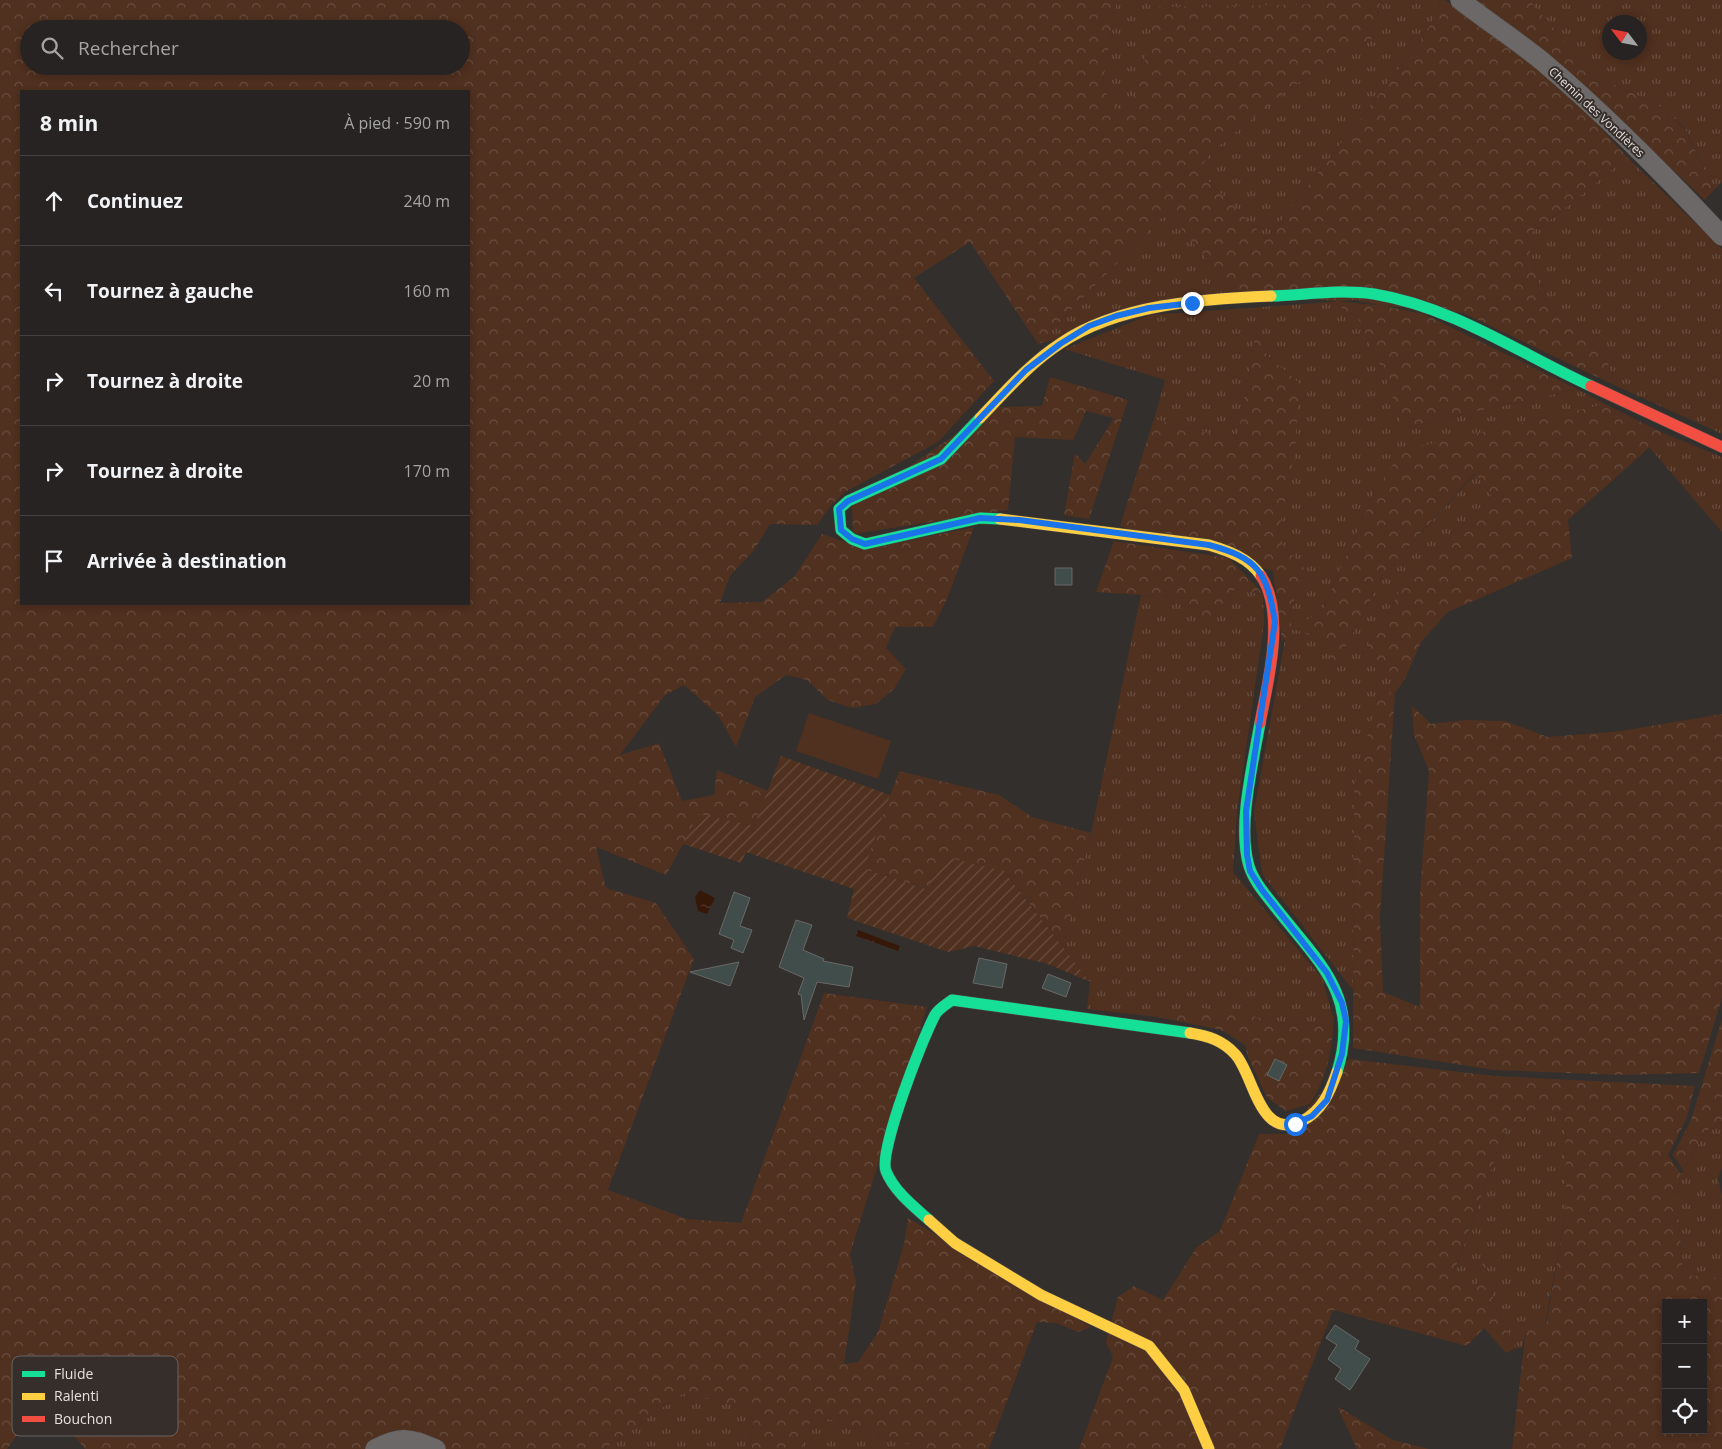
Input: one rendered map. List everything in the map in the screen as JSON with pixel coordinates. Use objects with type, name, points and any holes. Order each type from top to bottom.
[{"type":"street","name":"Chemin des Vondières","points":[[1460,0],[1541,60],[1660,170],[1722,236]]},
{"type":"street","points":[[1209,1449],[1184,1390],[1149,1346],[1041,1294],[955,1243],[902,1196],[885,1170],[884,1150],[904,1091],[936,1013],[952,1000],[1208,1036],[1222,1041],[1242,1061],[1263,1110],[1268,1117],[1279,1124],[1295,1124],[1312,1116],[1327,1100],[1342,1054],[1346,1021],[1342,1003],[1327,973],[1262,890],[1250,871],[1247,855],[1246,811],[1275,622],[1265,578],[1251,562],[1232,551],[1209,545],[1019,520],[980,518],[865,544],[852,539],[841,530],[839,509],[848,501],[941,459],[1026,370],[1060,344],[1089,326],[1116,316],[1149,308],[1247,297],[1373,294],[1426,307],[1462,320],[1569,376],[1722,447]]},
{"type":"street","points":[[375,1449],[394,1439],[415,1440],[436,1449]]},
{"type":"green space","points":[[0,0],[1117,0],[1102,88],[1121,112],[1132,104],[1141,78],[1156,7],[1325,4],[1328,0],[1381,0],[1371,41],[1332,59],[1288,90],[1212,151],[1198,171],[1267,239],[1414,49],[1440,10],[1439,0],[1445,0],[1485,26],[1577,102],[1627,157],[1558,214],[1526,236],[1542,295],[1606,358],[1616,386],[1463,313],[1235,292],[1167,212],[1038,344],[970,242],[914,278],[994,381],[938,442],[845,492],[832,504],[817,525],[770,524],[754,550],[730,576],[720,603],[762,602],[794,577],[822,534],[867,549],[974,527],[947,599],[933,627],[895,627],[886,648],[906,669],[894,689],[876,704],[852,708],[828,700],[807,680],[786,675],[755,697],[736,747],[718,715],[684,685],[665,695],[620,755],[659,743],[682,801],[714,795],[717,770],[768,791],[754,826],[699,815],[666,875],[596,847],[606,888],[656,903],[694,959],[608,1190],[687,1219],[741,1223],[824,993],[927,1007],[850,1254],[856,1282],[844,1364],[858,1362],[878,1332],[904,1244],[908,1218],[1091,1327],[1078,1332],[1056,1323],[1037,1322],[989,1449],[923,1449],[813,1414],[802,1449],[749,1449],[755,1410],[683,1393],[604,1449],[85,1449],[74,1436],[178,1436],[178,1356],[12,1356],[12,1436],[17,1436],[7,1449],[0,1449]]},
{"type":"green space","points":[[1117,0],[1328,0],[1325,4],[1141,78],[1132,104],[1120,112],[1102,88]]},
{"type":"green space","points":[[1381,0],[1439,0],[1440,10],[1414,49],[1267,239],[1198,171],[1212,151],[1288,90],[1332,59],[1371,41]]},
{"type":"green space","points":[[1471,0],[1529,0],[1596,76],[1658,105],[1685,129],[1714,190],[1705,200],[1639,138]]},
{"type":"green space","points":[[1528,0],[1722,0],[1722,182],[1714,190],[1685,128],[1658,105],[1596,76]]},
{"type":"green space","points":[[1627,157],[1722,249],[1722,434],[1616,386],[1606,358],[1542,295],[1526,236],[1558,214]]},
{"type":"green space","points":[[1167,212],[1235,292],[1038,344]]},
{"type":"green space","points":[[1354,300],[1424,314],[1577,389],[1403,428],[1388,383],[1358,318],[1331,302]]},
{"type":"green space","points":[[1331,302],[1358,318],[1388,383],[1404,428],[1577,389],[1605,404],[1377,487],[1323,609],[1294,629],[1319,638],[1336,665],[1384,574],[1476,473],[1492,496],[1406,581],[1360,658],[1392,678],[1405,679],[1395,693],[1380,691],[1354,789],[1353,990],[1262,874],[1254,812],[1289,617],[1304,568],[1277,539],[1294,453],[1298,383],[1266,354],[1257,326],[1237,440],[1154,419],[1165,380],[1064,349],[1150,315]]},
{"type":"green space","points":[[1257,325],[1266,354],[1299,383],[1295,453],[1277,539],[1304,568],[1289,617],[1293,629],[1282,642],[1273,571],[1120,526],[1154,419],[1237,440]]},
{"type":"green space","points":[[1050,377],[1128,400],[1089,519],[1064,515],[1075,453],[1085,464],[1114,418],[1086,411],[1073,440],[1015,437],[1008,510],[853,534],[852,505],[996,407],[1042,406]]},
{"type":"green space","points":[[1605,404],[1663,433],[1568,520],[1572,558],[1448,612],[1421,642],[1405,679],[1392,678],[1360,658],[1406,581],[1492,496],[1475,473],[1384,574],[1336,665],[1318,638],[1293,629],[1323,609],[1377,487],[1403,450]]},
{"type":"green space","points":[[1663,433],[1722,457],[1722,532],[1649,447]]},
{"type":"green space","points":[[1114,541],[1229,558],[1263,594],[1235,589],[1218,614],[1199,620],[1186,598],[1096,592]]},
{"type":"green space","points":[[1235,589],[1263,594],[1264,624],[1237,811],[1233,872],[1322,978],[1334,1020],[1292,1025],[1248,1015],[1158,1017],[1087,1009],[1090,982],[1063,947],[1091,833],[1141,595],[1186,598],[1218,614]]},
{"type":"green space","points":[[1379,691],[1395,693],[1380,917],[1383,992],[1420,1007],[1420,894],[1429,771],[1414,735],[1412,706],[1431,724],[1465,720],[1505,721],[1548,737],[1621,731],[1722,714],[1722,998],[1699,1073],[1618,1075],[1494,1070],[1353,1048],[1354,789]]},
{"type":"green space","points":[[809,713],[891,741],[878,779],[796,751]]},
{"type":"green space","points":[[781,756],[890,795],[864,869],[926,889],[946,857],[1004,871],[1090,982],[1048,964],[974,946],[948,952],[847,918],[854,889],[746,852],[741,863],[683,844],[699,814],[754,826]]},
{"type":"green space","points":[[899,771],[999,795],[1032,817],[1091,833],[1063,947],[1006,873],[927,889],[863,869]]},
{"type":"green space","points":[[1203,1008],[1248,1015],[1292,1025],[1334,1020],[1328,1064],[1321,1084],[1310,1104],[1286,1111],[1267,1098],[1248,1057],[1245,1045],[1221,1030],[1158,1017]]},
{"type":"green space","points":[[1722,1019],[1722,1122],[1706,1131],[1683,1170],[1673,1155],[1691,1120]]},
{"type":"green space","points":[[1349,1059],[1494,1076],[1695,1086],[1686,1120],[1668,1155],[1681,1174],[1677,1195],[1683,1275],[1722,1278],[1722,1449],[1512,1449],[1526,1329],[1546,1325],[1566,1209],[1565,1114],[1536,1109],[1506,1129],[1454,1272],[1476,1291],[1484,1257],[1495,1306],[1517,1348],[1506,1353],[1484,1328],[1467,1346],[1333,1310],[1280,1449],[1079,1449],[1113,1357],[1106,1342],[1118,1297],[1134,1286],[1163,1300],[1196,1248],[1220,1231],[1259,1134],[1286,1134]]},
{"type":"green space","points":[[1536,1109],[1565,1114],[1566,1209],[1545,1325],[1526,1329],[1522,1348],[1517,1348],[1495,1306],[1484,1258],[1476,1291],[1454,1273],[1506,1129]]},
{"type":"green space","points":[[1722,1122],[1722,1167],[1718,1179],[1722,1196],[1722,1278],[1683,1276],[1677,1195],[1681,1174],[1706,1131]]},
{"type":"green space","points":[[683,1393],[755,1410],[749,1449],[604,1449]]},
{"type":"green space","points":[[1337,1406],[1393,1440],[1429,1449],[1357,1449]]},
{"type":"green space","points":[[813,1414],[923,1449],[802,1449]]},
{"type":"water","points":[[700,890],[715,898],[707,914],[698,911],[695,897]]},
{"type":"water","points":[[858,930],[900,946],[898,951],[856,936]]},
{"type":"building","points":[[1055,568],[1072,568],[1072,585],[1055,585]]},
{"type":"building","points":[[734,892],[750,898],[740,926],[752,930],[743,953],[731,948],[734,940],[719,934]]},
{"type":"building","points":[[796,920],[812,925],[803,950],[824,959],[823,961],[853,967],[849,987],[817,982],[804,1020],[801,995],[798,994],[804,978],[779,967]]},
{"type":"building","points":[[979,958],[1007,964],[1002,988],[973,983]]},
{"type":"building","points":[[739,962],[730,986],[690,972]]},
{"type":"building","points":[[1048,974],[1071,983],[1066,997],[1042,988]]},
{"type":"building","points":[[1275,1059],[1287,1065],[1279,1081],[1267,1075]]},
{"type":"building","points":[[1335,1325],[1359,1341],[1355,1349],[1370,1359],[1350,1390],[1335,1379],[1341,1369],[1328,1359],[1337,1345],[1326,1338]]},
{"type":"traffic: fast","points":[[1271,296],[1349,292],[1374,294],[1403,300],[1431,309],[1485,332],[1591,386]]},
{"type":"traffic: fast","points":[[980,418],[941,459],[848,501],[839,509],[841,530],[852,539],[865,544],[980,518],[1000,519]]},
{"type":"traffic: fast","points":[[1260,723],[1245,814],[1246,850],[1249,866],[1261,888],[1321,964],[1332,982],[1340,1001],[1344,1022],[1343,1045],[1337,1072]]},
{"type":"traffic: fast","points":[[929,1220],[904,1198],[894,1185],[886,1171],[885,1160],[895,1119],[921,1046],[936,1013],[952,1000],[1190,1033]]},
{"type":"traffic: slow","points":[[980,418],[1039,359],[1061,343],[1084,330],[1109,320],[1162,306],[1218,299],[1271,296]]},
{"type":"traffic: slow","points":[[1000,519],[1209,545],[1245,560],[1261,576]]},
{"type":"traffic: slow","points":[[1190,1033],[1214,1039],[1225,1045],[1235,1054],[1242,1063],[1260,1103],[1267,1114],[1276,1122],[1288,1125],[1309,1117],[1328,1094],[1337,1072]]},
{"type":"traffic: slow","points":[[929,1220],[955,1243],[1041,1295],[1149,1346],[1184,1390],[1209,1449]]},
{"type":"traffic: jam","points":[[1591,386],[1722,447]]},
{"type":"traffic: jam","points":[[1260,723],[1273,648],[1274,628],[1273,609],[1261,576]]},
{"type":"route","points":[[1192,303],[1149,308],[1116,316],[1089,326],[1060,344],[1026,370],[941,459],[848,501],[839,509],[838,518],[841,530],[852,539],[865,544],[980,518],[1019,520],[1209,545],[1232,551],[1251,562],[1265,578],[1275,622],[1263,712],[1246,811],[1247,855],[1250,871],[1262,890],[1327,973],[1342,1003],[1346,1021],[1342,1054],[1327,1100],[1312,1116],[1295,1124]]}]
